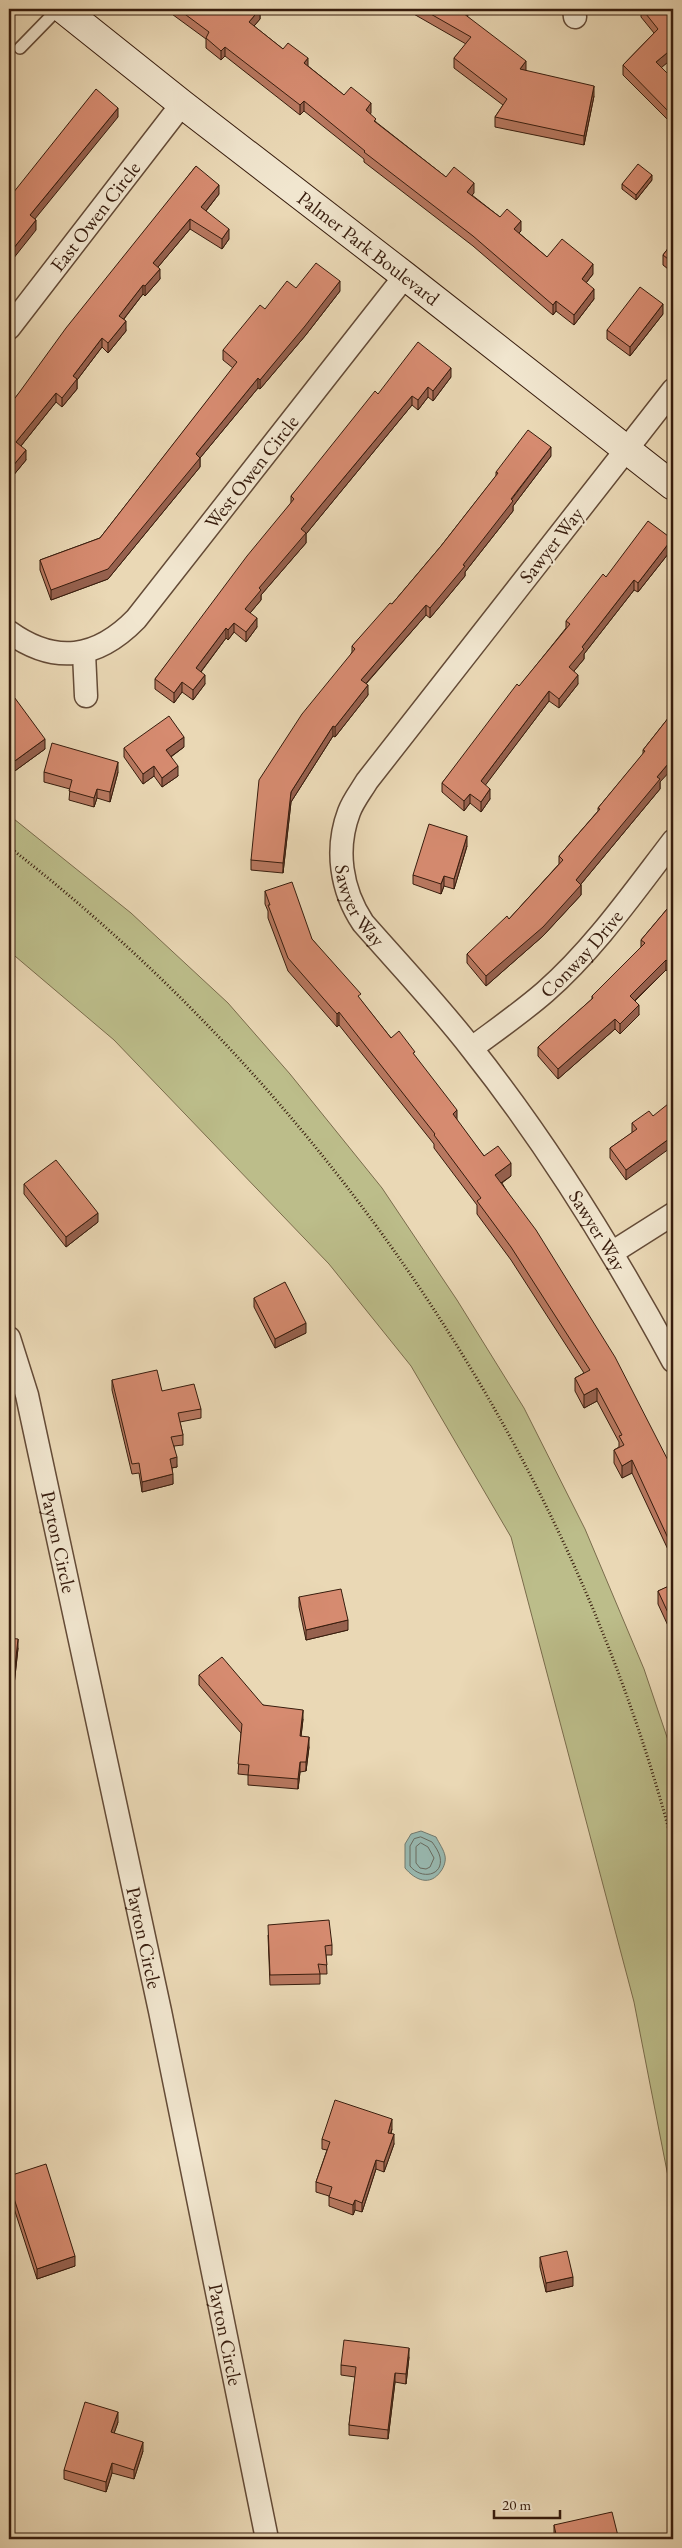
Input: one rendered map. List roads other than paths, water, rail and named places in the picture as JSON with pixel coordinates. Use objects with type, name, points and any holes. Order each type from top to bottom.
[{"type":"main road","name":"Palmer Park Boulevard","points":[[63,9],[182,104],[406,276],[673,486]]},
{"type":"street","name":"East Owen Circle","points":[[9,328],[182,104]]},
{"type":"street","name":"West Owen Circle","points":[[9,632],[39,648],[63,654],[84,653],[120,636],[136,619],[406,276]]},
{"type":"street","name":"Sawyer Way","points":[[673,390],[367,782],[350,810],[343,833],[341,854],[343,877],[350,904],[362,923],[472,1048],[543,1146],[612,1252],[673,1361]]},
{"type":"street","points":[[84,653],[86,696]]},
{"type":"street","name":"Conway Drive","points":[[472,1048],[545,992],[574,963],[603,931],[673,841]]},
{"type":"street","points":[[612,1252],[673,1214]]},
{"type":"street","name":"Payton Circle","points":[[9,1338],[27,1395],[150,1968],[267,2539]]},
{"type":"lane","points":[[20,48],[58,9]]},
{"type":"water","points":[[421,1831],[436,1837],[445,1856],[441,1871],[437,1876],[427,1880],[413,1876],[405,1868],[405,1844],[411,1834]]}]
